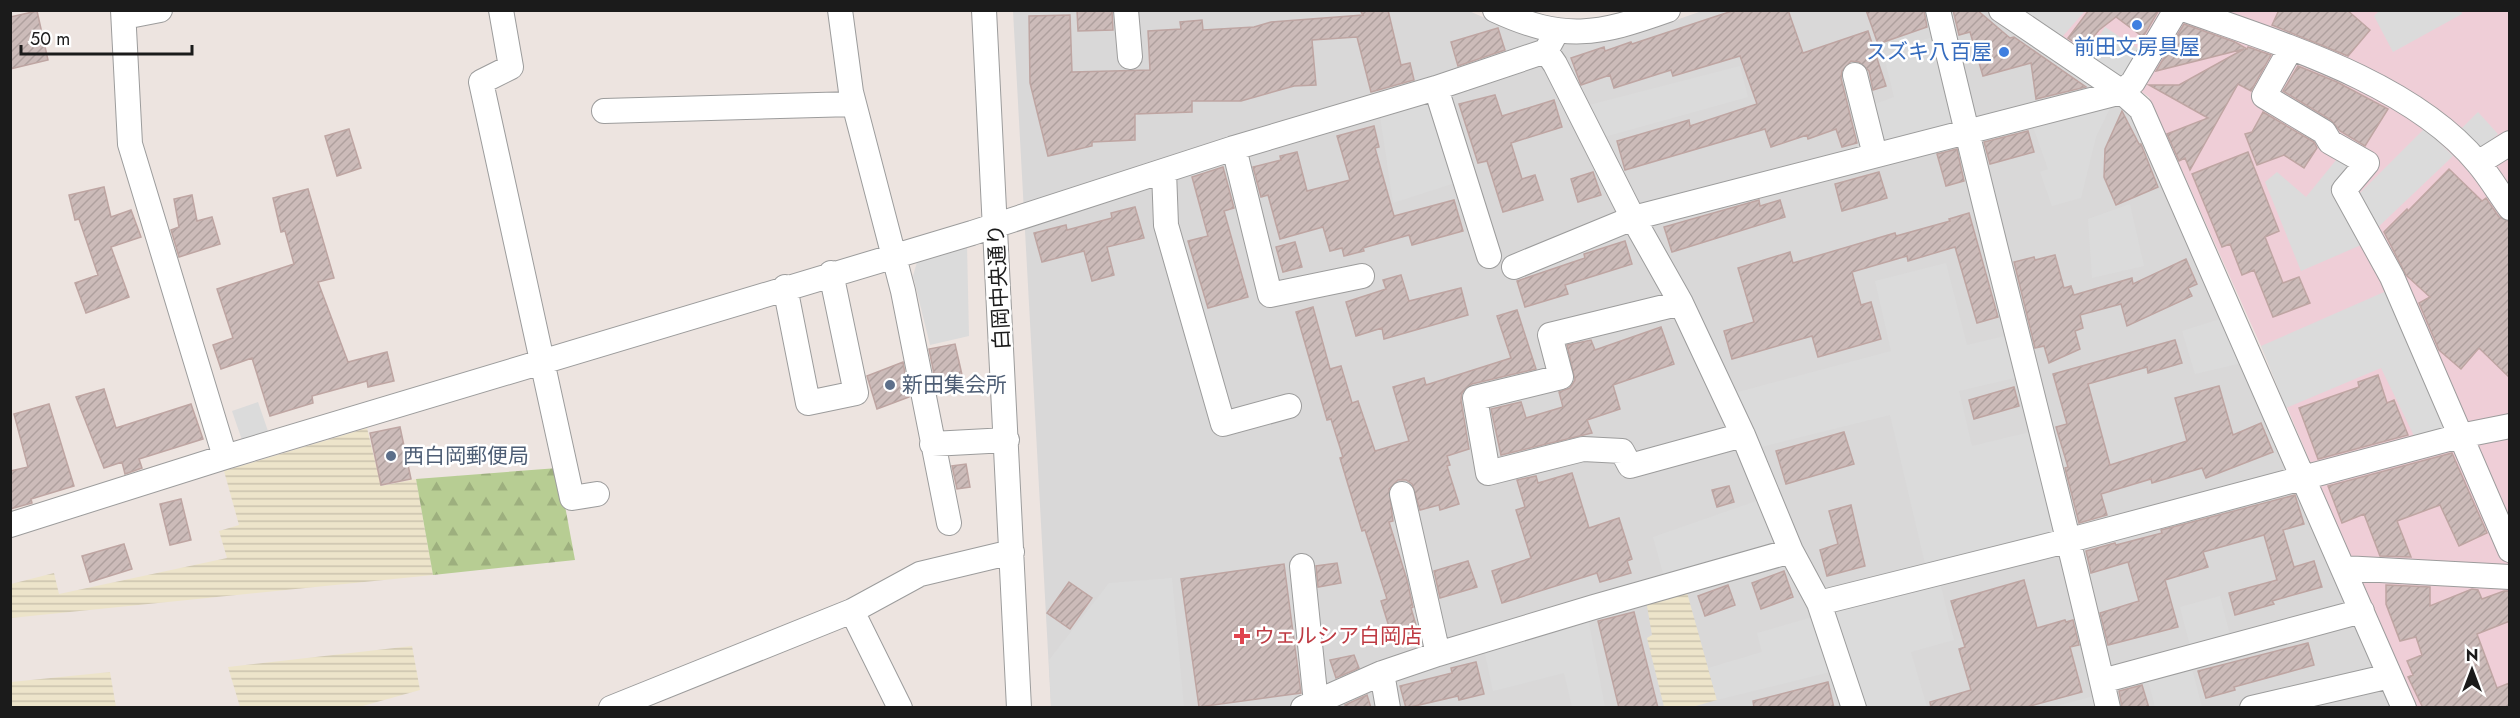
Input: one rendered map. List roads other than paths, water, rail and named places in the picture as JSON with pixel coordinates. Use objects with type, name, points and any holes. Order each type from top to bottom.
[{"type":"street","points":[[160,10],[124,14],[130,144],[225,457]]},
{"type":"street","points":[[501,10],[511,67],[481,82],[572,498],[597,494]]},
{"type":"street","points":[[840,10],[854,104],[903,291],[949,523]]},
{"type":"street","name":"白岡中央通り","points":[[984,10],[1019,708]]},
{"type":"street","points":[[1126,10],[1130,57]]},
{"type":"street","points":[[1495,10],[1523,17],[1551,41],[1555,63],[1633,218],[1681,303],[1743,435],[1791,551],[1819,603],[1854,708]]},
{"type":"street","points":[[10,525],[225,457],[996,225],[1234,148],[1436,88],[1551,41],[1633,23],[1668,10]]},
{"type":"street","points":[[1938,10],[1966,131],[2070,540],[2108,708]]},
{"type":"street","points":[[2001,10],[2122,92],[2135,102],[2147,120],[2404,708]]},
{"type":"street","points":[[1514,267],[1633,218],[2122,92],[2133,82],[2176,10]]},
{"type":"street","points":[[2186,10],[2311,54],[2380,88],[2435,122],[2478,163],[2510,208]]},
{"type":"street","points":[[2291,48],[2264,96],[2324,132],[2330,142],[2367,163],[2343,190],[2392,277],[2510,550]]},
{"type":"street","points":[[1855,75],[1875,155]]},
{"type":"street","points":[[1436,88],[1489,255]]},
{"type":"street","points":[[604,111],[854,104]]},
{"type":"street","points":[[2478,163],[2510,143]]},
{"type":"street","points":[[1234,148],[1270,295],[1362,276]]},
{"type":"street","points":[[1164,171],[1166,225],[1223,424],[1288,406]]},
{"type":"street","points":[[785,288],[808,403],[856,393],[831,273]]},
{"type":"street","points":[[1681,303],[1550,335],[1561,377],[1475,398],[1488,473],[1583,449],[1622,451],[1630,466],[1743,435]]},
{"type":"street","points":[[1819,603],[2070,540],[2460,436],[2510,426]]},
{"type":"street","points":[[932,444],[1007,440]]},
{"type":"street","points":[[1402,494],[1438,654]]},
{"type":"street","points":[[1302,566],[1309,705],[1382,673],[1438,654],[1791,551]]},
{"type":"street","points":[[611,708],[852,610],[920,574],[1012,552]]},
{"type":"street","points":[[2343,568],[2510,577]]},
{"type":"street","points":[[852,610],[900,708]]},
{"type":"street","points":[[2102,681],[2362,611]]},
{"type":"street","points":[[1382,673],[1388,708]]},
{"type":"street","points":[[2252,708],[2390,676]]},
{"type":"place","name":"前田文房具屋","points":[[2137,25]]},
{"type":"place","name":"スズキ八百屋","points":[[2004,52]]},
{"type":"place","name":"新田集会所","points":[[890,385]]},
{"type":"place","name":"西白岡郵便局","points":[[391,456]]},
{"type":"place","name":"ウェルシア白岡店","points":[[1242,636]]}]
